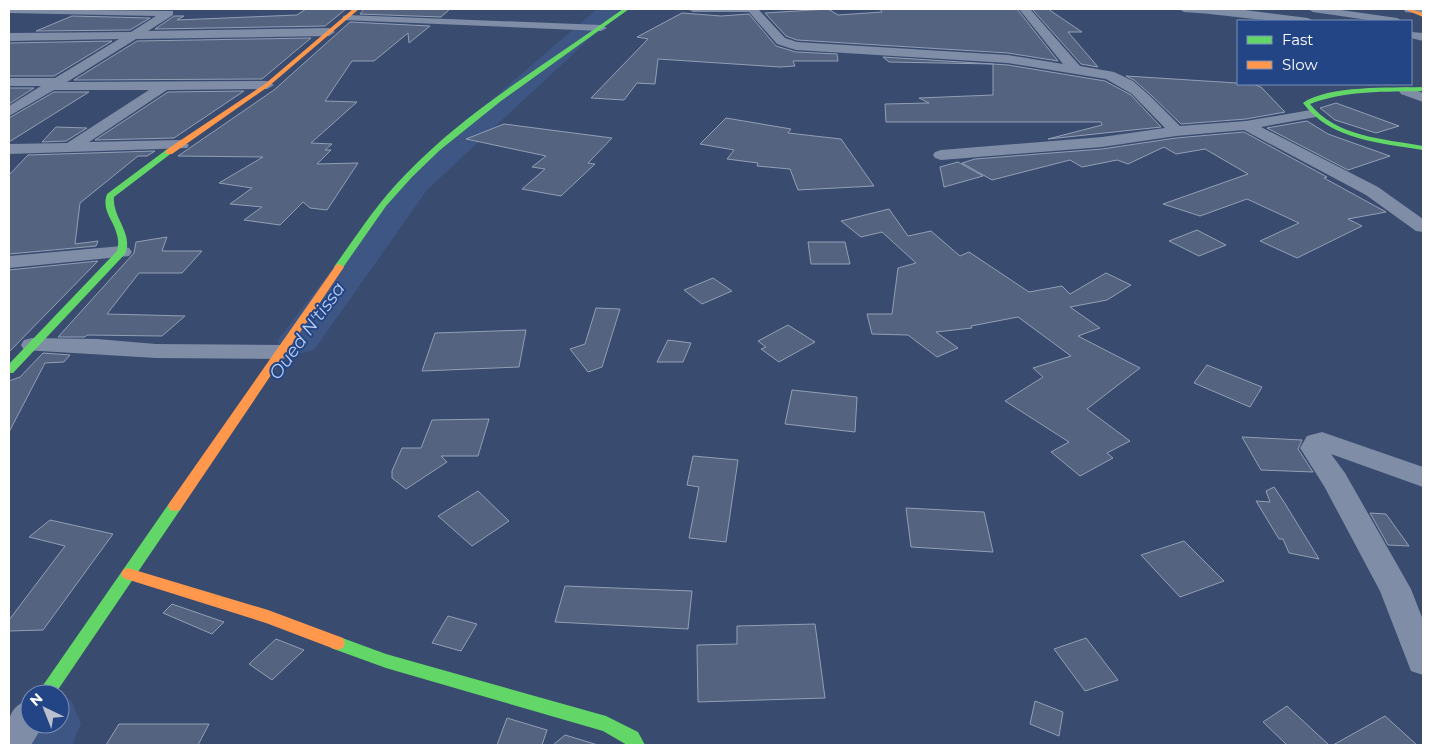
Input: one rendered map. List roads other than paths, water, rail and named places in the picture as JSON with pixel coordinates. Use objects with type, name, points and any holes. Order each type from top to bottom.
[{"type":"street","points":[[9,370],[122,252],[124,238],[111,213],[108,200],[110,196],[144,169],[182,145],[267,85],[356,9]]},
{"type":"street","points":[[52,684],[383,204],[456,133],[626,9]]},
{"type":"street","points":[[692,9],[752,9],[781,41],[796,46],[1008,59],[1120,78],[1132,86],[1176,131]]},
{"type":"street","points":[[1024,9],[1075,69]]},
{"type":"street","points":[[1184,9],[1228,11],[1300,20]]},
{"type":"street","points":[[1313,9],[1390,20]]},
{"type":"street","points":[[1407,9],[1423,13]]},
{"type":"street","points":[[9,10],[169,13],[136,36],[9,112]]},
{"type":"street","points":[[347,18],[602,28]]},
{"type":"street","points":[[10,37],[329,32]]},
{"type":"street","points":[[9,82],[162,87],[267,85]]},
{"type":"street","points":[[70,148],[162,87]]},
{"type":"street","points":[[1423,89],[1322,97],[1306,103],[1311,114],[1333,127],[1423,148]]},
{"type":"street","points":[[1406,91],[1423,98]]},
{"type":"street","points":[[942,154],[1102,142],[1176,131],[1246,125],[1311,114]]},
{"type":"street","points":[[1246,125],[1372,191],[1423,227]]},
{"type":"street","points":[[9,149],[182,145]]},
{"type":"street","points":[[9,262],[122,252]]},
{"type":"street","points":[[32,345],[97,346],[164,352],[282,352]]},
{"type":"street","points":[[1423,477],[1322,441],[1316,442],[1313,448],[1336,480],[1395,589],[1423,660]]},
{"type":"street","points":[[128,574],[268,618],[386,661],[606,724],[632,738],[636,745]]},
{"type":"street","points":[[10,745],[20,730]]},
{"type":"waterway","name":"Oued N'tissa","points":[[299,341],[415,183],[610,9]]},
{"type":"waterway","name":"Oued N'tissa","points":[[32,745],[39,734]]}]
